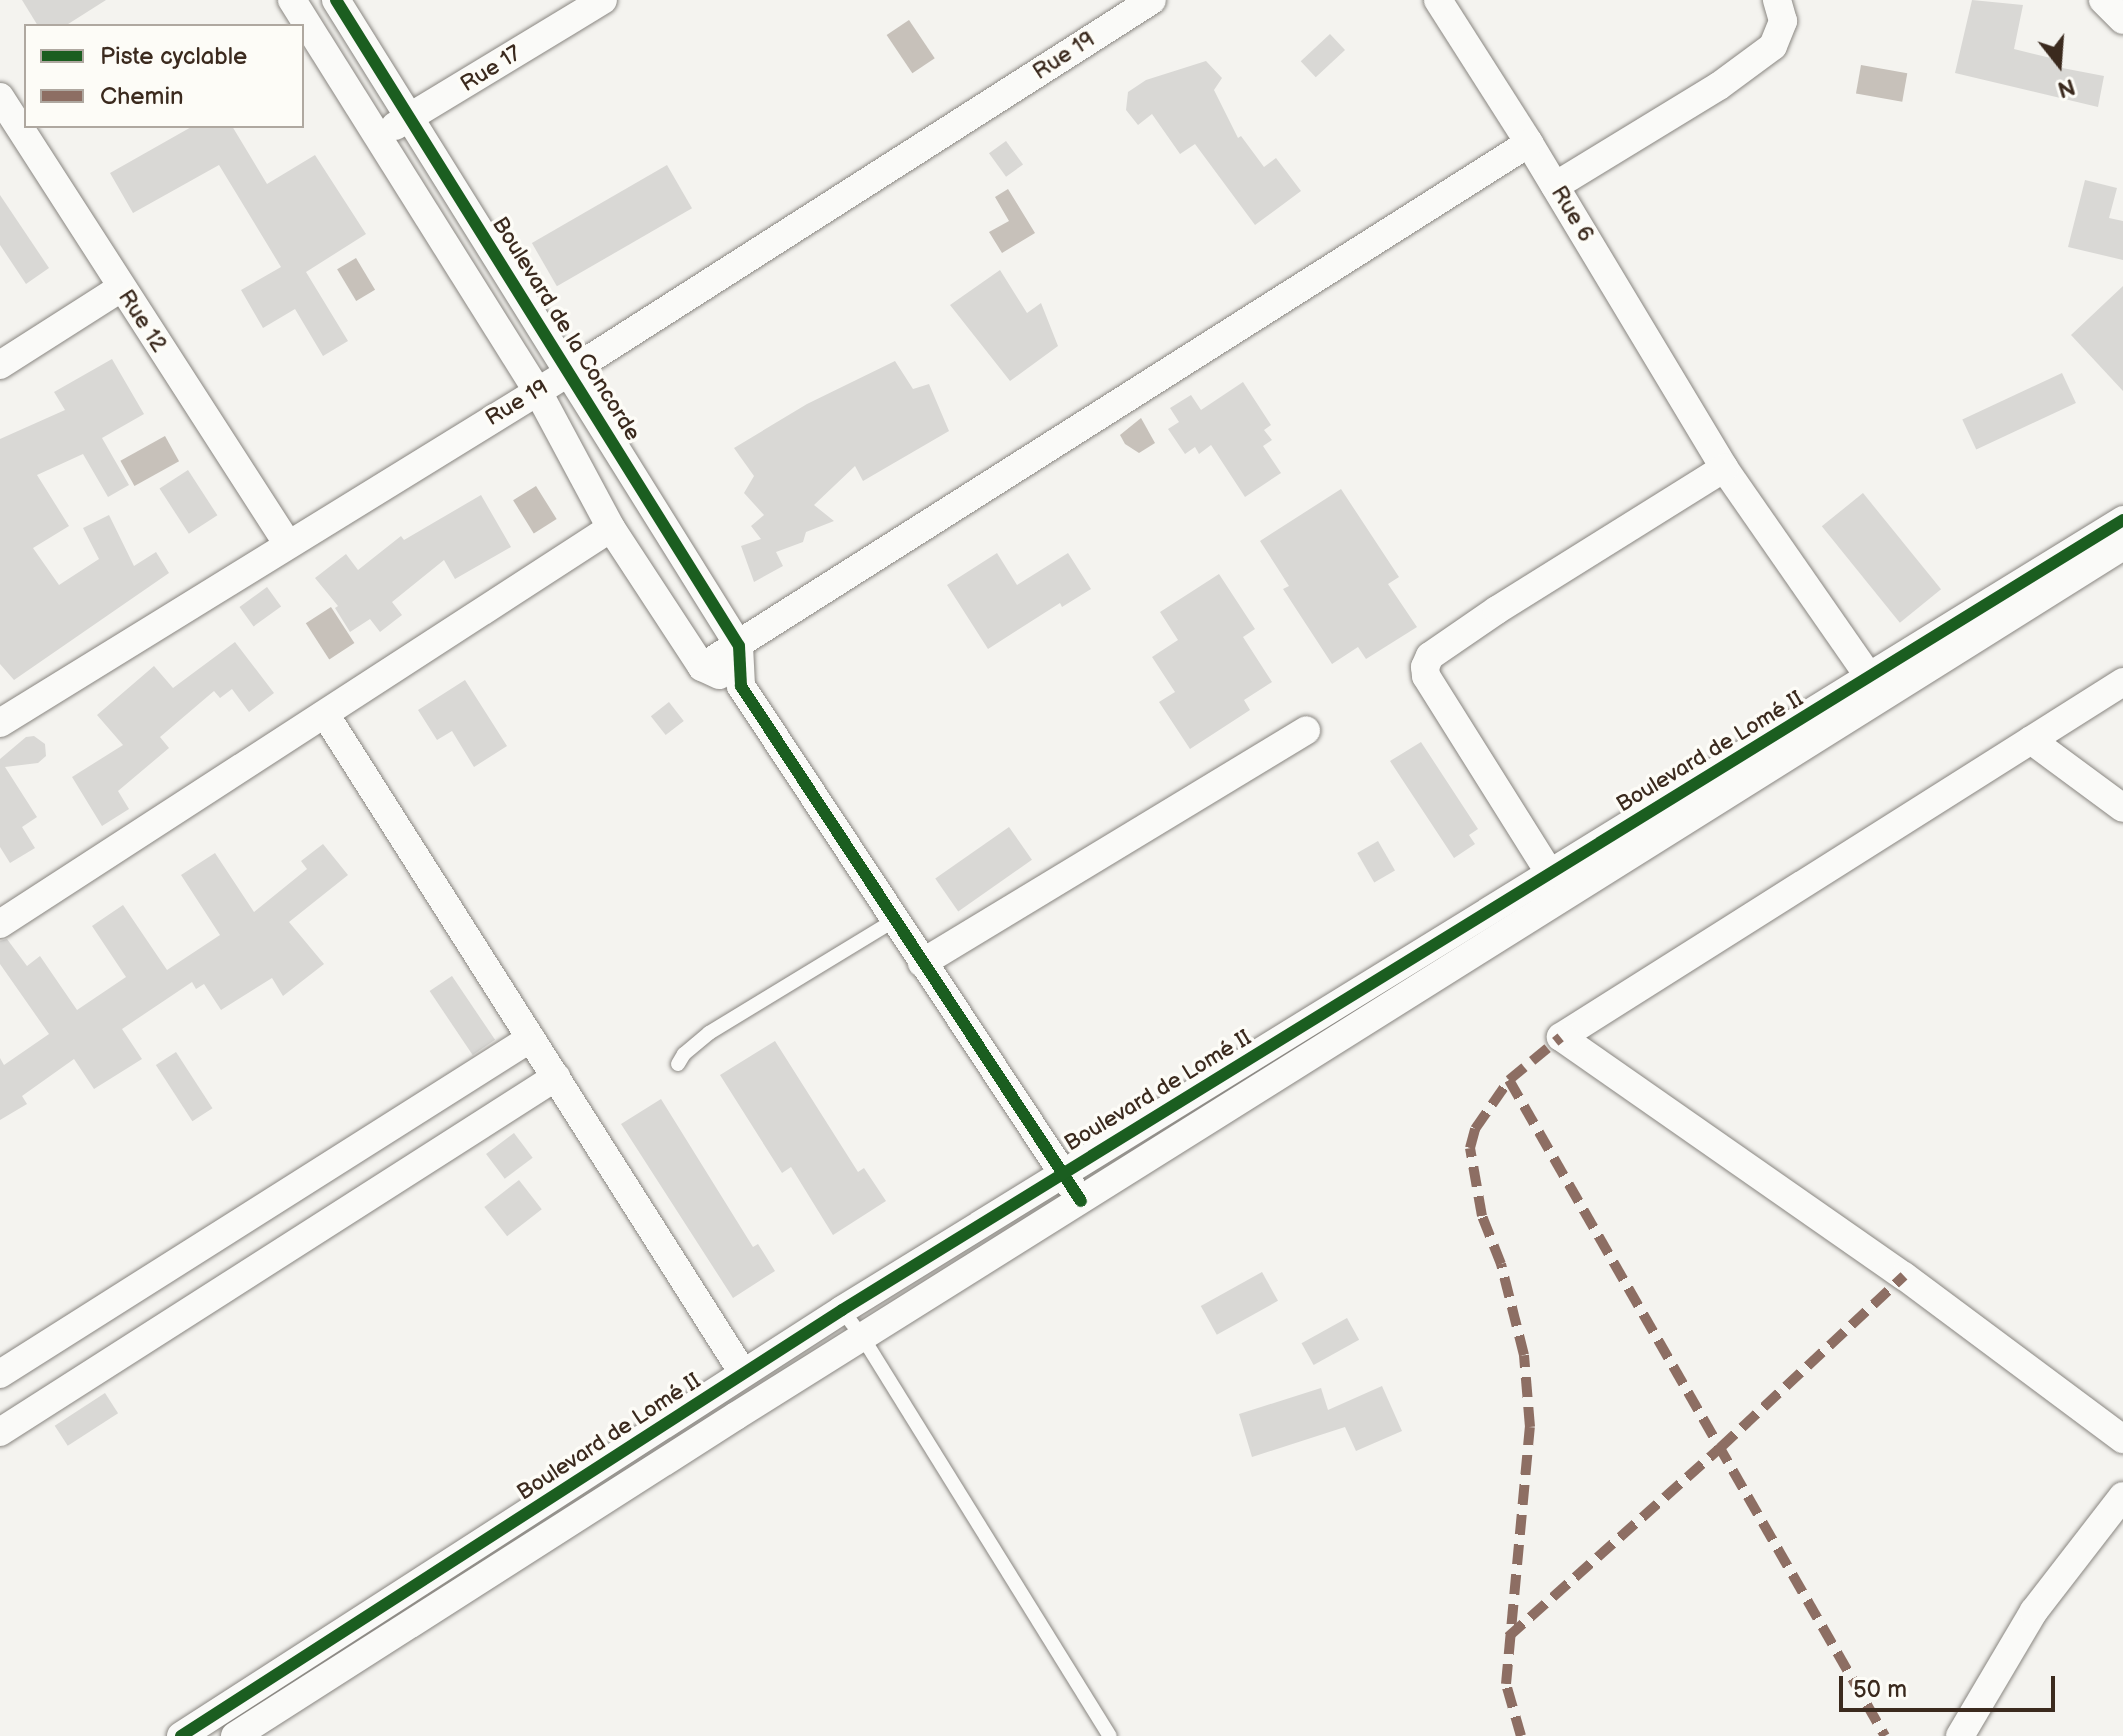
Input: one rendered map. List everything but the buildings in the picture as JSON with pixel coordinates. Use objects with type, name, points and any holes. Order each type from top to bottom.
[{"type":"street","points":[[292,0],[537,390],[611,528],[702,667],[741,686],[893,921],[1081,1201]]},
{"type":"street","name":"Boulevard de la Concorde","points":[[336,0],[571,371],[739,646],[741,686]]},
{"type":"street","name":"Rue 17","points":[[377,135],[411,118],[603,0]]},
{"type":"street","name":"Rue 19","points":[[0,723],[287,543],[571,371],[1152,0]]},
{"type":"street","name":"Rue 6","points":[[1438,0],[1529,143],[1724,468],[1870,678]]},
{"type":"street","points":[[1555,186],[1719,86],[1773,46],[1783,21],[1777,0]]},
{"type":"street","points":[[2103,0],[2123,20]]},
{"type":"street","name":"Rue 12","points":[[0,97],[287,543]]},
{"type":"street","points":[[702,667],[1529,143]]},
{"type":"street","points":[[0,365],[121,288]]},
{"type":"street","points":[[1556,884],[1426,676],[1430,656],[1724,468]]},
{"type":"street","name":"Boulevard de Lomé II","points":[[235,1736],[1081,1201],[1870,678],[2123,520]]},
{"type":"street","points":[[0,924],[611,528]]},
{"type":"street","name":"Boulevard de Lomé II","points":[[181,1736],[743,1373],[1063,1173],[2123,546]]},
{"type":"street","points":[[2123,682],[1561,1037],[1904,1276],[2123,1439]]},
{"type":"street","points":[[325,714],[743,1373]]},
{"type":"street","points":[[922,963],[1306,730]]},
{"type":"street","points":[[2031,740],[2123,808]]},
{"type":"street","points":[[0,1374],[531,1038]]},
{"type":"street","points":[[0,1432],[556,1077]]},
{"type":"street","points":[[1960,1736],[2034,1611],[2123,1496]]},
{"type":"lane","points":[[678,1064],[684,1054],[709,1033],[893,921]]},
{"type":"lane","points":[[842,1310],[863,1338],[1110,1736]]},
{"type":"shaded area","points":[[909,20],[935,58],[912,73],[887,35]]},
{"type":"shaded area","points":[[1861,65],[1907,73],[1902,102],[1856,94]]},
{"type":"shaded area","points":[[1008,189],[1035,233],[1002,253],[989,232],[1009,221],[995,197]]},
{"type":"shaded area","points":[[356,258],[375,290],[356,301],[337,269]]},
{"type":"shaded area","points":[[1141,418],[1155,443],[1139,453],[1125,444],[1120,435]]},
{"type":"shaded area","points":[[165,436],[179,461],[134,486],[120,461]]},
{"type":"shaded area","points":[[536,486],[557,519],[534,533],[513,500]]},
{"type":"shaded area","points":[[331,607],[354,643],[329,659],[306,623]]},
{"type":"marked path","points":[[1521,1736],[1506,1684],[1530,1427],[1524,1355],[1501,1264],[1482,1216],[1470,1148],[1475,1129],[1509,1080],[1561,1037]]},
{"type":"marked path","points":[[1509,1080],[1885,1736]]},
{"type":"marked path","points":[[1508,1637],[1720,1448],[1904,1276]]},
{"type":"cycle path","points":[[336,0],[739,646],[741,686],[1081,1201]]},
{"type":"cycle path","points":[[181,1736],[842,1310],[2123,520]]}]
